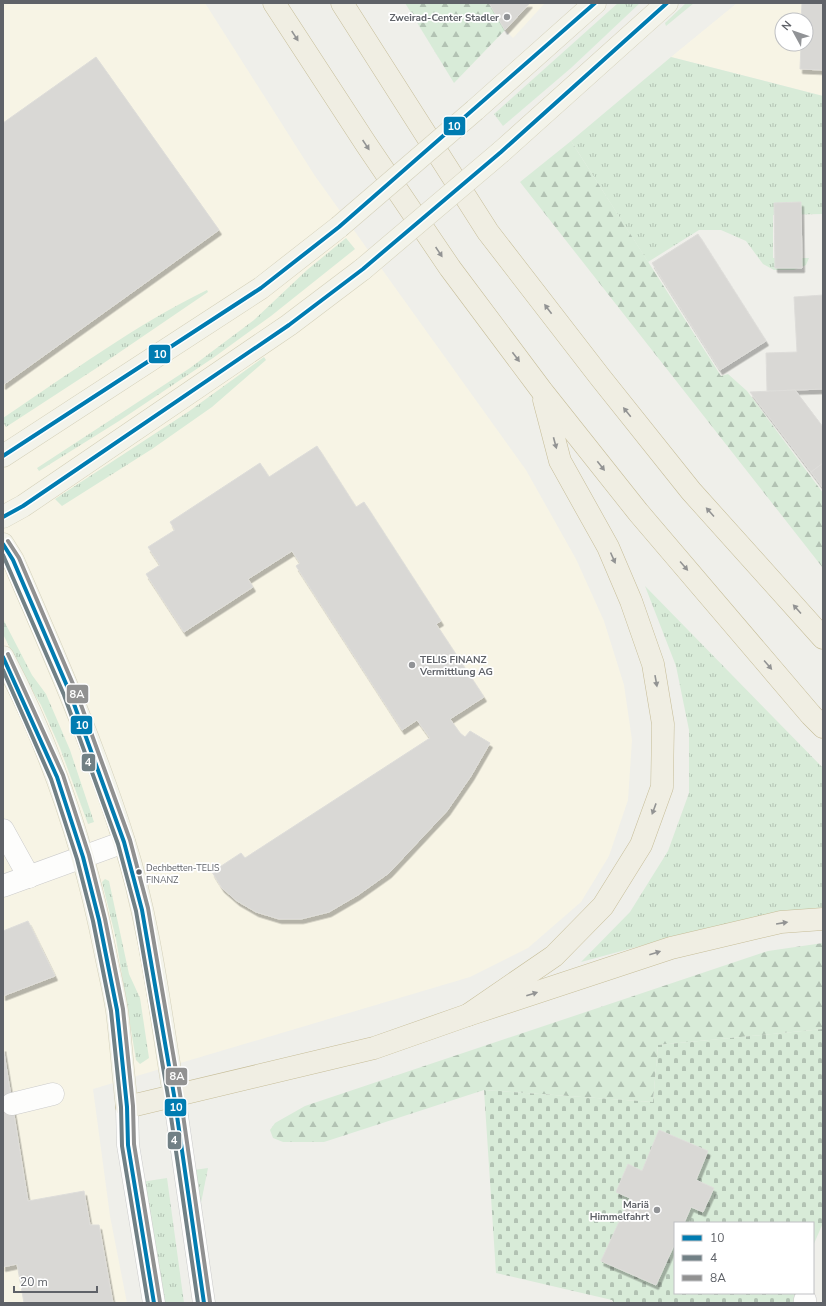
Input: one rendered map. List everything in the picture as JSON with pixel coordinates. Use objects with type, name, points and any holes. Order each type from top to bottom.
[{"type":"highway","points":[[274,3],[366,144],[450,268],[542,391],[638,512],[823,727]]},
{"type":"highway","points":[[342,3],[488,232],[690,491],[823,638]]},
{"type":"highway","points":[[468,1015],[554,956],[603,906],[641,845],[662,787],[663,724],[653,664],[631,601],[608,547],[560,461],[542,391]]},
{"type":"highway","points":[[127,1107],[374,1048],[468,1015],[671,948],[782,922],[823,919]]},
{"type":"main road","points":[[3,456],[261,288],[339,227],[475,110],[595,3]]},
{"type":"main road","points":[[3,517],[23,506],[289,325],[363,269],[501,152],[667,3]]},
{"type":"main road","points":[[3,544],[13,560],[70,693],[124,842],[142,910],[174,1095]]},
{"type":"main road","points":[[3,657],[56,777],[83,857],[99,920],[117,1010],[127,1107]]},
{"type":"street","points":[[3,830],[29,877]]},
{"type":"street","points":[[3,886],[124,842]]},
{"type":"street","points":[[12,1104],[53,1094]]},
{"type":"street","points":[[174,1095],[204,1303]]},
{"type":"street","points":[[127,1107],[128,1145],[154,1303]]},
{"type":"shaded area","points":[[3,3],[205,3],[315,176],[526,470],[576,559],[604,621],[624,685],[632,740],[628,800],[609,856],[581,902],[528,948],[470,977],[93,1089],[110,1216],[127,1303],[3,1303]]},
{"type":"shaded area","points":[[489,3],[545,3],[513,38],[505,30]]},
{"type":"shaded area","points":[[737,3],[823,3],[823,96],[671,57]]},
{"type":"green space","points":[[405,3],[489,3],[505,30],[454,83]]},
{"type":"green space","points":[[618,3],[640,3],[571,68],[503,126],[494,114]]},
{"type":"green space","points":[[686,3],[694,3],[666,26],[665,23]]},
{"type":"green space","points":[[671,57],[823,96],[823,214],[773,215],[773,258],[809,258],[806,265],[794,270],[774,270],[763,264],[746,241],[721,230],[699,230],[648,262],[571,141]]},
{"type":"green space","points":[[571,141],[721,376],[728,374],[747,391],[823,493],[823,568],[520,182]]},
{"type":"green space","points":[[346,238],[355,249],[271,316],[213,358],[119,421],[39,471],[37,468],[190,368],[254,320],[307,270]]},
{"type":"green space","points":[[207,290],[208,292],[95,369],[6,427],[3,422],[3,418],[128,334]]},
{"type":"green space","points":[[264,357],[266,360],[212,407],[152,449],[62,506],[55,499],[188,412]]},
{"type":"green space","points":[[645,586],[823,768],[823,910],[666,939],[581,962],[630,912],[668,851],[689,793],[689,730],[676,666]]},
{"type":"green space","points":[[3,619],[32,675],[46,694],[70,750],[94,822],[88,824],[60,748],[41,705],[25,679],[3,634]]},
{"type":"green space","points":[[105,879],[109,881],[129,974],[140,998],[149,1058],[140,1064],[136,1060],[116,939],[102,882]]},
{"type":"green space","points":[[823,943],[823,1029],[658,1045],[653,1102],[484,1090],[324,1142],[283,1142],[273,1138],[270,1130],[275,1123],[305,1106],[768,951]]},
{"type":"green space","points":[[823,1029],[823,1223],[814,1244],[814,1222],[674,1222],[674,1294],[795,1294],[793,1303],[614,1303],[612,1300],[496,1273],[484,1090],[653,1102],[658,1045]]},
{"type":"green space","points":[[208,1168],[200,1208],[194,1170]]},
{"type":"green space","points":[[167,1178],[184,1303],[161,1303],[141,1182]]},
{"type":"building","name":"Zweirad-Center Stadler","points":[[489,3],[530,3],[505,30]]},
{"type":"building","points":[[802,3],[823,3],[823,70],[800,69],[801,52],[814,52],[814,12],[801,12]]},
{"type":"building","points":[[96,57],[219,230],[3,385],[3,123]]},
{"type":"building","points":[[801,202],[802,268],[775,268],[774,203]]},
{"type":"building","points":[[698,234],[766,341],[720,370],[652,263]]},
{"type":"building","points":[[823,295],[823,389],[767,391],[766,353],[797,352],[794,297]]},
{"type":"building","points":[[795,390],[823,427],[823,463],[811,472],[750,392]]},
{"type":"building","name":"TELIS FINANZ Vermittlung AG","points":[[317,446],[356,507],[364,502],[441,621],[436,624],[484,697],[450,719],[460,733],[465,737],[470,731],[490,743],[471,776],[447,811],[389,873],[358,895],[329,912],[301,919],[279,919],[256,912],[237,901],[222,888],[212,872],[241,853],[245,858],[430,738],[417,720],[402,730],[296,566],[300,563],[292,551],[248,579],[253,587],[184,632],[146,574],[160,565],[148,547],[175,530],[170,522],[260,463],[269,477]]},
{"type":"building","points":[[823,463],[823,488],[811,472]]},
{"type":"building","points":[[28,921],[55,976],[3,996],[3,931]]},
{"type":"building","points":[[3,1047],[28,1201],[84,1191],[90,1225],[99,1225],[113,1303],[24,1303],[17,1264],[3,1267]]},
{"type":"building","name":"Mariä Himmelfahrt","points":[[659,1130],[708,1151],[696,1180],[714,1188],[703,1212],[691,1207],[684,1222],[674,1222],[674,1245],[656,1285],[601,1261],[630,1198],[616,1192],[628,1164],[642,1171]]},
{"type":"transit line","name":"10","points":[[3,456],[261,288],[339,227],[595,3]]},
{"type":"transit line","name":"10","points":[[3,517],[23,506],[289,325],[363,269],[501,152],[667,3]]},
{"type":"transit line","name":"8A","points":[[8,541],[19,558],[76,691],[130,840],[148,908],[180,1094],[210,1302]]},
{"type":"transit line","name":"10","points":[[3,544],[13,560],[70,693],[124,842],[142,910],[174,1095],[204,1303]]},
{"type":"transit line","name":"4","points":[[3,555],[64,695],[118,844],[136,911],[168,1096],[198,1303]]},
{"type":"transit line","name":"8A","points":[[8,654],[63,775],[89,855],[105,919],[123,1009],[133,1106],[134,1144],[160,1302]]},
{"type":"transit line","name":"10","points":[[3,657],[57,777],[83,857],[99,920],[117,1010],[127,1107],[128,1145],[154,1303]]},
{"type":"transit line","name":"4","points":[[3,670],[51,779],[77,859],[93,921],[111,1011],[121,1107],[122,1146],[148,1303]]},
{"type":"place","name":"Zweirad-Center Stadler","points":[[507,17]]},
{"type":"place","name":"TELIS FINANZ Vermittlung AG","points":[[412,665]]},
{"type":"place","name":"Dechbetten-TELIS FINANZ","points":[[139,872]]},
{"type":"place","name":"Mariä Himmelfahrt","points":[[657,1210]]}]
